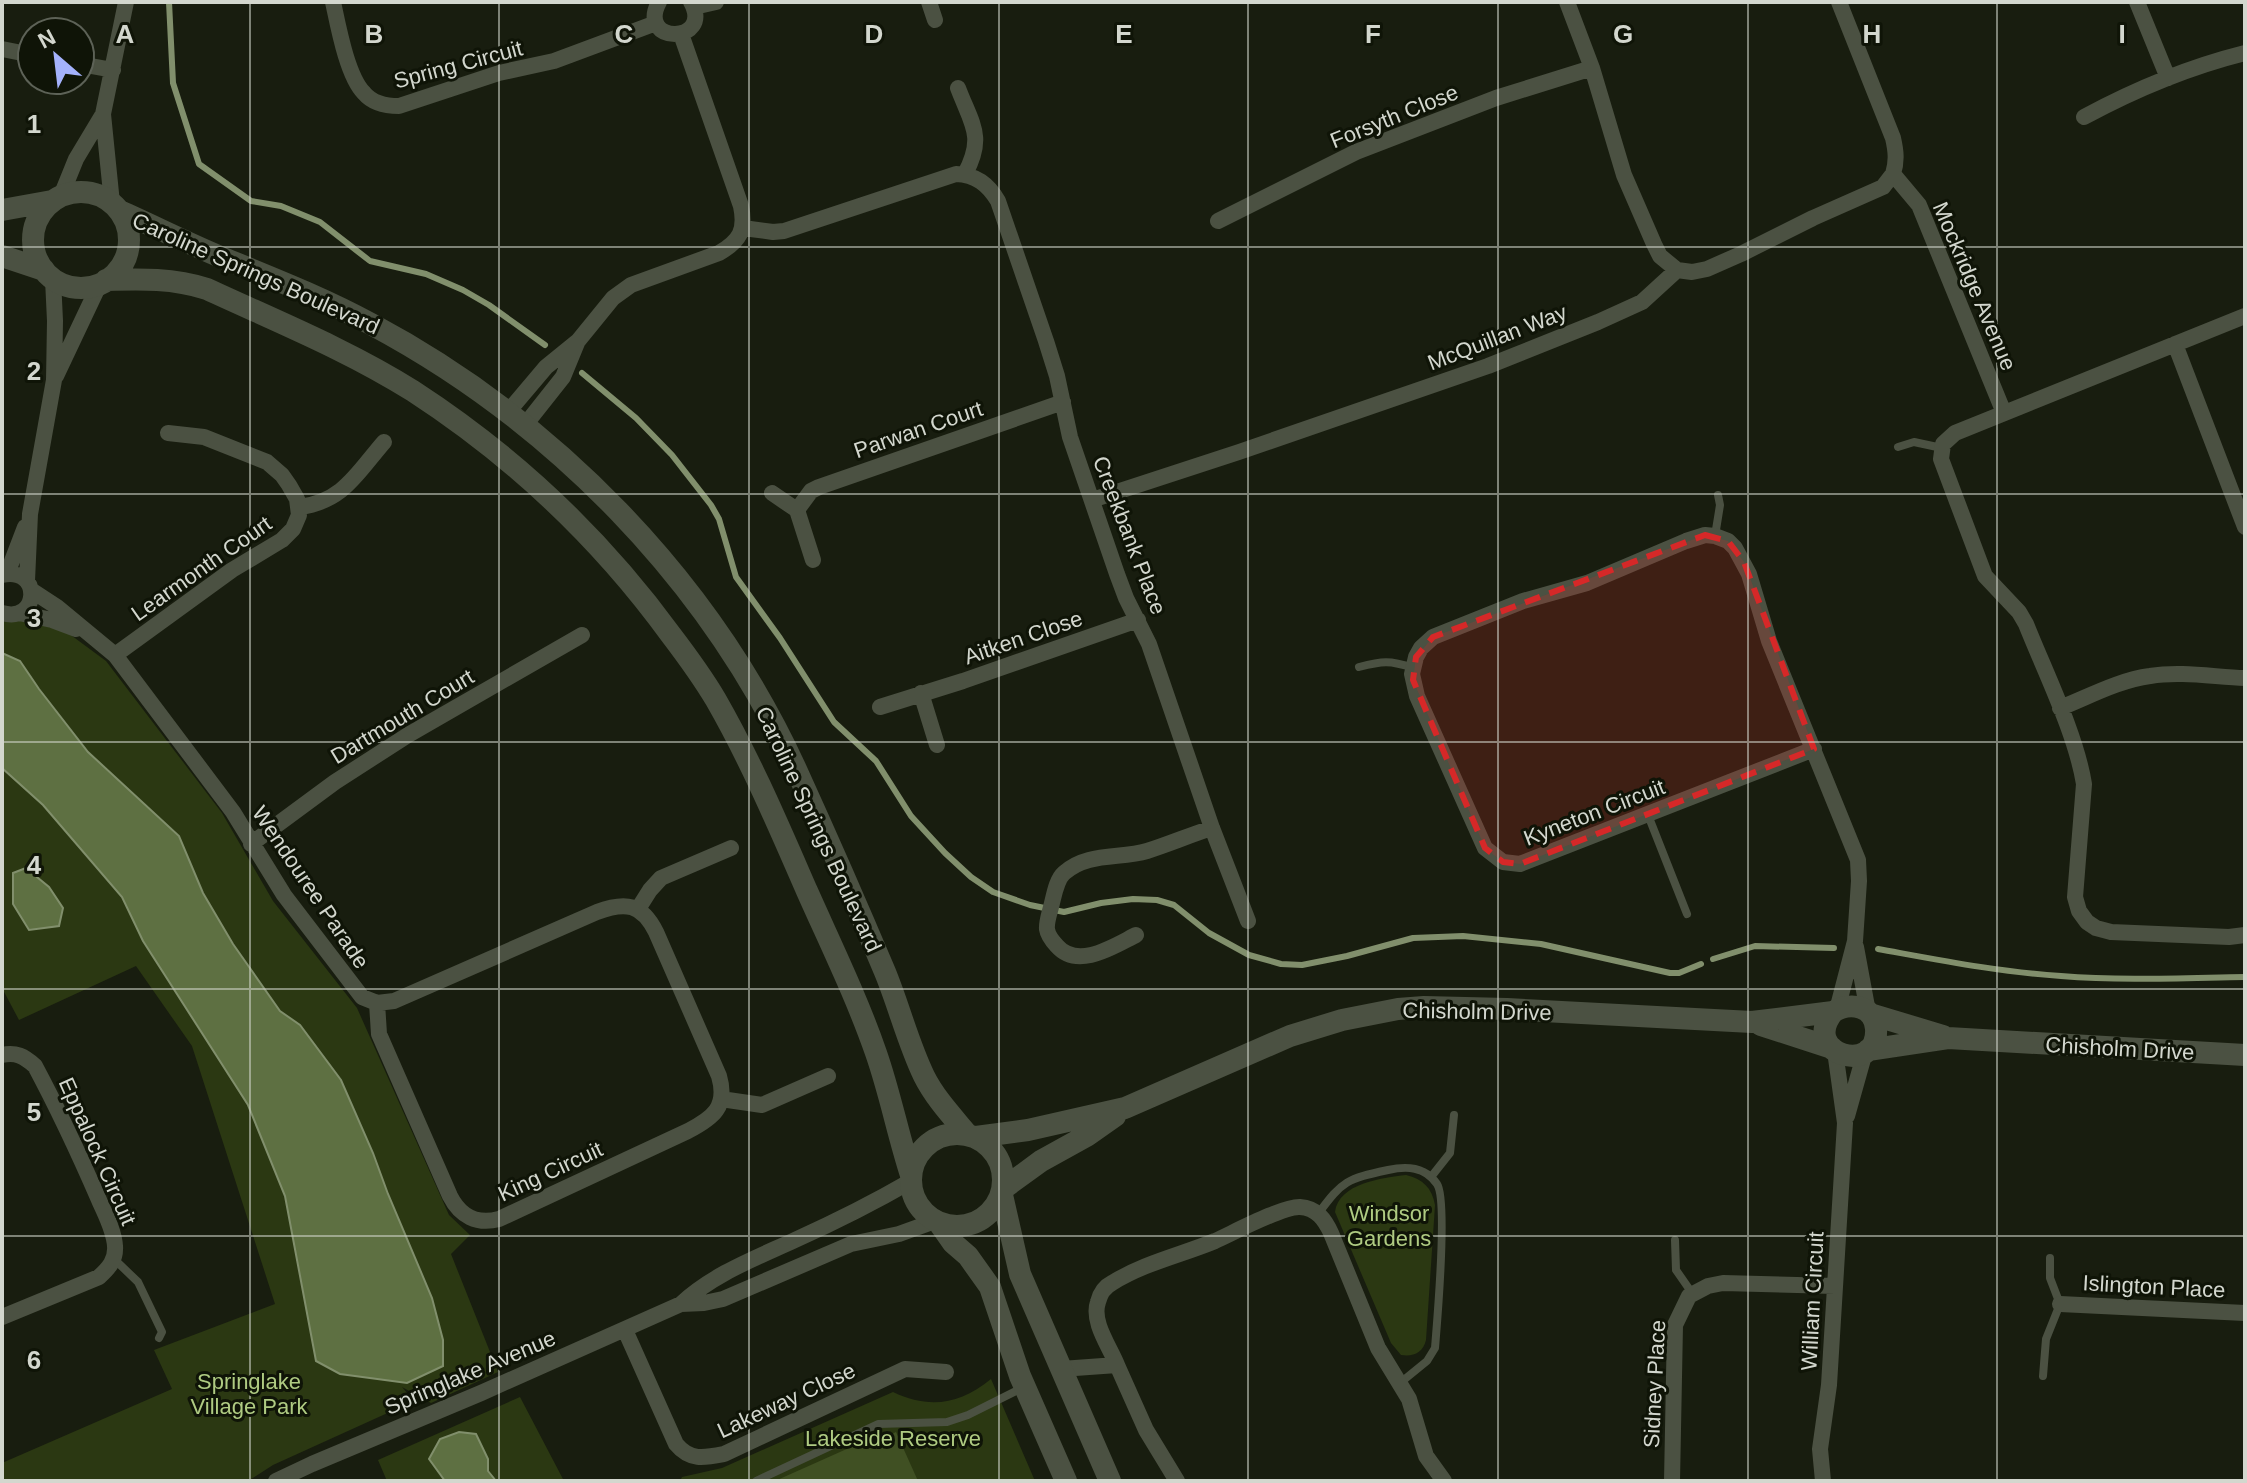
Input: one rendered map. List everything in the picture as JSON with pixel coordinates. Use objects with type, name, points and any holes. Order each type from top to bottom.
[{"type":"main road","points":[[2,210],[74,192],[88,192],[101,196],[116,207],[126,223],[129,236],[124,261],[116,272],[103,282],[76,287],[64,285],[48,274],[2,256]]},
{"type":"main road","points":[[48,274],[37,259],[33,234],[43,210],[57,198]]},
{"type":"main road","name":"Caroline Springs Boulevard","points":[[116,207],[225,259],[292,285],[423,353],[516,419],[581,474],[646,542],[705,615],[746,676],[773,725],[885,973],[924,1076],[936,1097],[971,1136]]},
{"type":"main road","name":"Caroline Springs Boulevard","points":[[103,282],[161,279],[184,282],[207,289],[354,358],[412,391],[494,450],[561,508],[602,550],[656,615],[714,697],[760,785],[880,1064],[911,1178]]},
{"type":"main road","points":[[494,450],[516,419]]},
{"type":"main road","points":[[1853,1005],[1869,1013],[1877,1033],[1866,1051],[1850,1057],[1833,1050],[1825,1030],[1827,1020],[1835,1011],[1853,1005]]},
{"type":"main road","name":"Chisholm Drive","points":[[971,1136],[1028,1130],[1125,1108],[1290,1036],[1342,1020],[1398,1009],[1507,1009],[1752,1022],[1835,1011]]},
{"type":"main road","name":"Chisholm Drive","points":[[1869,1013],[1948,1038]]},
{"type":"main road","name":"Chisholm Drive","points":[[1752,1022],[1833,1050]]},
{"type":"main road","name":"Chisholm Drive","points":[[1866,1051],[1948,1038],[2245,1055]]},
{"type":"main road","name":"Chisholm Drive","points":[[1003,1191],[1041,1161],[1088,1135],[1125,1108]]},
{"type":"main road","points":[[1003,1191],[996,1207],[976,1223],[964,1227],[937,1222],[925,1214],[912,1193],[914,1163],[921,1152],[941,1136],[971,1136],[989,1145],[998,1158],[1004,1172],[1003,1191],[1020,1274],[1110,1481]]},
{"type":"main road","points":[[937,1222],[968,1256],[990,1287],[1025,1387],[1066,1481]]},
{"type":"street","points":[[57,198],[103,114],[126,2]]},
{"type":"street","name":"Spring Circuit","points":[[333,2],[340,36],[358,86],[372,100],[391,106],[499,73],[554,61],[656,23]]},
{"type":"street","points":[[659,2],[655,10],[656,23],[669,34],[681,34],[692,26],[695,20],[693,4],[716,2]]},
{"type":"street","points":[[929,2],[935,20]]},
{"type":"street","points":[[1567,2],[1592,68],[1624,175],[1660,256],[1677,270],[1692,272],[1741,254],[1883,187],[1893,174],[1896,166],[1893,138],[1839,2]]},
{"type":"street","points":[[2137,2],[2168,78]]},
{"type":"street","points":[[516,419],[563,377],[578,341],[621,290],[719,253],[738,238],[743,228],[741,206],[681,34]]},
{"type":"street","points":[[2084,117],[2204,63],[2245,53]]},
{"type":"street","points":[[96,67],[113,70]]},
{"type":"street","name":"Forsyth Close","points":[[1218,221],[1356,152],[1496,98],[1592,68]]},
{"type":"street","points":[[743,228],[784,231],[944,177],[965,174],[977,144],[958,88]]},
{"type":"street","points":[[103,114],[116,207]]},
{"type":"street","name":"Creekbank Place","points":[[965,174],[984,183],[998,201],[1046,341],[1070,437],[1122,586],[1149,644],[1212,828],[1248,921]]},
{"type":"street","name":"Mockridge Avenue","points":[[1893,174],[1919,205],[2004,413]]},
{"type":"street","name":"McQuillan Way","points":[[1092,500],[1488,366],[1642,302],[1677,270]]},
{"type":"street","points":[[11,613],[29,603],[30,514],[54,380],[55,321],[48,274]]},
{"type":"street","points":[[54,380],[103,282]]},
{"type":"street","points":[[2245,316],[1952,434],[1942,448],[1941,464],[1981,569],[1990,583],[2022,616],[2082,771],[2084,784],[2075,893],[2083,917],[2096,928],[2111,932],[2245,935]]},
{"type":"street","points":[[2175,344],[2245,527]]},
{"type":"street","name":"Parwan Court","points":[[797,510],[811,491],[819,487],[1063,402]]},
{"type":"street","name":"Learmonth Court","points":[[115,655],[242,563],[282,540],[293,529],[299,515],[297,499],[282,475],[267,462],[204,437],[168,433]]},
{"type":"street","name":"Learmonth Court","points":[[299,507],[334,497],[384,442]]},
{"type":"street","points":[[772,493],[797,510],[813,560]]},
{"type":"street","points":[[4,574],[30,514]]},
{"type":"street","points":[[1413,668],[1421,648],[1439,634],[1523,601],[1587,583],[1686,541],[1705,535],[1728,541],[1744,562],[1769,641],[1858,860],[1855,941],[1835,1011]]},
{"type":"street","name":"Wendouree Parade","points":[[4,574],[20,575],[29,586],[115,655],[233,812],[284,895],[358,994],[377,1003]]},
{"type":"street","name":"Wendouree Parade","points":[[11,613],[52,620],[85,632]]},
{"type":"street","name":"Aitken Close","points":[[880,707],[1138,620]]},
{"type":"street","name":"Dartmouth Court","points":[[251,844],[335,782],[408,735],[582,635]]},
{"type":"street","name":"Kyneton Circuit","points":[[1413,668],[1417,696],[1485,848],[1503,862],[1520,864],[1814,749]]},
{"type":"street","points":[[2060,708],[2151,676],[2245,678]]},
{"type":"street","points":[[921,693],[937,745]]},
{"type":"street","points":[[1136,935],[1102,952],[1080,957],[1061,951],[1048,937],[1046,926],[1058,881],[1071,868],[1097,857],[1144,852],[1212,828]]},
{"type":"street","points":[[638,909],[661,878],[731,848]]},
{"type":"street","points":[[377,1003],[394,1001],[609,907],[625,905],[638,909],[650,920],[656,932],[719,1076],[721,1099],[762,1105],[828,1076]]},
{"type":"street","points":[[1855,941],[1869,1013]]},
{"type":"street","name":"King Circuit","points":[[377,1003],[379,1034],[450,1196],[458,1210],[475,1220],[492,1221],[509,1214],[688,1131],[712,1116],[721,1099]]},
{"type":"street","name":"William Circuit","points":[[1833,1050],[1845,1123]]},
{"type":"street","name":"William Circuit","points":[[1823,1481],[1820,1449],[1829,1385],[1845,1123],[1866,1051]]},
{"type":"street","name":"Eppalock Circuit","points":[[2,1055],[11,1053],[25,1057],[35,1066],[87,1173],[115,1244],[114,1259],[99,1277],[2,1317]]},
{"type":"street","name":"Springlake Avenue","points":[[276,1481],[681,1304],[705,1285],[865,1208],[911,1178]]},
{"type":"street","points":[[1177,1481],[1146,1430],[1117,1365],[1097,1315],[1098,1301],[1106,1287],[1122,1277],[1216,1241],[1287,1209],[1303,1207],[1325,1220],[1378,1348],[1400,1383],[1414,1414],[1426,1456],[1444,1481]]},
{"type":"street","name":"Springlake Avenue","points":[[681,1304],[723,1299],[851,1244],[937,1222]]},
{"type":"street","points":[[1692,1293],[1723,1283],[1835,1286]]},
{"type":"street","name":"Sidney Place","points":[[1672,1481],[1675,1325],[1692,1293]]},
{"type":"street","name":"Islington Place","points":[[2060,1304],[2245,1313]]},
{"type":"street","name":"Lakeway Close","points":[[625,1330],[676,1444],[699,1459],[724,1454],[905,1369],[946,1372]]},
{"type":"street","points":[[1061,1369],[1117,1365]]},
{"type":"lane","points":[[1898,447],[1914,442],[1942,448]]},
{"type":"lane","points":[[1715,536],[1720,505],[1718,495]]},
{"type":"lane","points":[[1359,667],[1381,661],[1413,668]]},
{"type":"lane","points":[[1648,815],[1687,914]]},
{"type":"lane","points":[[1431,1177],[1450,1153],[1454,1115]]},
{"type":"lane","points":[[1318,1214],[1336,1189],[1353,1179],[1409,1167],[1422,1171],[1439,1187],[1442,1197],[1435,1348],[1427,1361],[1400,1383]]},
{"type":"lane","points":[[1675,1240],[1676,1270],[1692,1293]]},
{"type":"lane","name":"Islington Place","points":[[2043,1376],[2046,1339],[2060,1304],[2050,1278],[2050,1258]]},
{"type":"lane","points":[[114,1259],[138,1282],[162,1332],[159,1338]]},
{"type":"lane","points":[[756,1481],[878,1424],[947,1422],[1025,1387]]},
{"type":"highlighted area","points":[[1705,535],[1728,541],[1744,562],[1814,749],[1520,864],[1503,862],[1485,848],[1413,680],[1416,657],[1433,637]]},
{"type":"green space","name":"Springlake Village Park","points":[[2,620],[34,620],[64,630],[106,661],[222,813],[273,901],[357,1008],[449,1215],[470,1235],[451,1254],[498,1372],[431,1403],[402,1387],[414,1401],[273,1465],[248,1481],[2,1481],[2,1463],[172,1389],[154,1350],[275,1304],[192,1046],[136,966],[19,1020],[2,988]]},
{"type":"green space","name":"Windsor Gardens","points":[[1406,1175],[1426,1185],[1435,1205],[1426,1340],[1420,1351],[1413,1355],[1401,1355],[1391,1343],[1335,1212],[1344,1194],[1353,1188],[1374,1180]]},
{"type":"green space","name":"Lakeside Reserve","points":[[991,1379],[1035,1481],[680,1481],[682,1477],[722,1468],[893,1392],[919,1401],[944,1402],[967,1394]]},
{"type":"green space","points":[[520,1397],[564,1481],[387,1481],[378,1460]]},
{"type":"shaded area","points":[[2,653],[20,661],[88,752],[179,836],[203,893],[233,944],[280,1011],[300,1025],[341,1080],[432,1298],[443,1340],[443,1366],[407,1383],[340,1374],[316,1361],[285,1196],[248,1105],[143,941],[122,897],[43,805],[2,768]]},
{"type":"shaded area","points":[[26,868],[49,887],[63,908],[59,926],[29,930],[13,904],[13,873]]},
{"type":"shaded area","points":[[459,1432],[476,1434],[488,1459],[488,1471],[496,1481],[445,1481],[429,1459],[440,1439]]},
{"type":"building","points":[[887,1431],[890,1435],[896,1432],[918,1481],[775,1481]]},
{"type":"waterway","points":[[169,2],[173,83],[199,164],[251,201],[281,206],[320,222],[370,261],[426,274],[463,290],[545,345]]},
{"type":"waterway","points":[[582,373],[636,418],[672,455],[719,519],[736,577],[834,722],[876,761],[911,816],[945,853],[993,892],[1030,905],[1064,912],[1101,903],[1157,900],[1174,905],[1209,933],[1249,955],[1281,964],[1302,965],[1413,938],[1463,936],[1541,944],[1670,973],[1679,973],[1701,964]]},
{"type":"waterway","points":[[1713,959],[1755,946],[1834,948]]},
{"type":"waterway","points":[[1878,949],[1992,969],[2061,976],[2130,979],[2245,977]]}]
